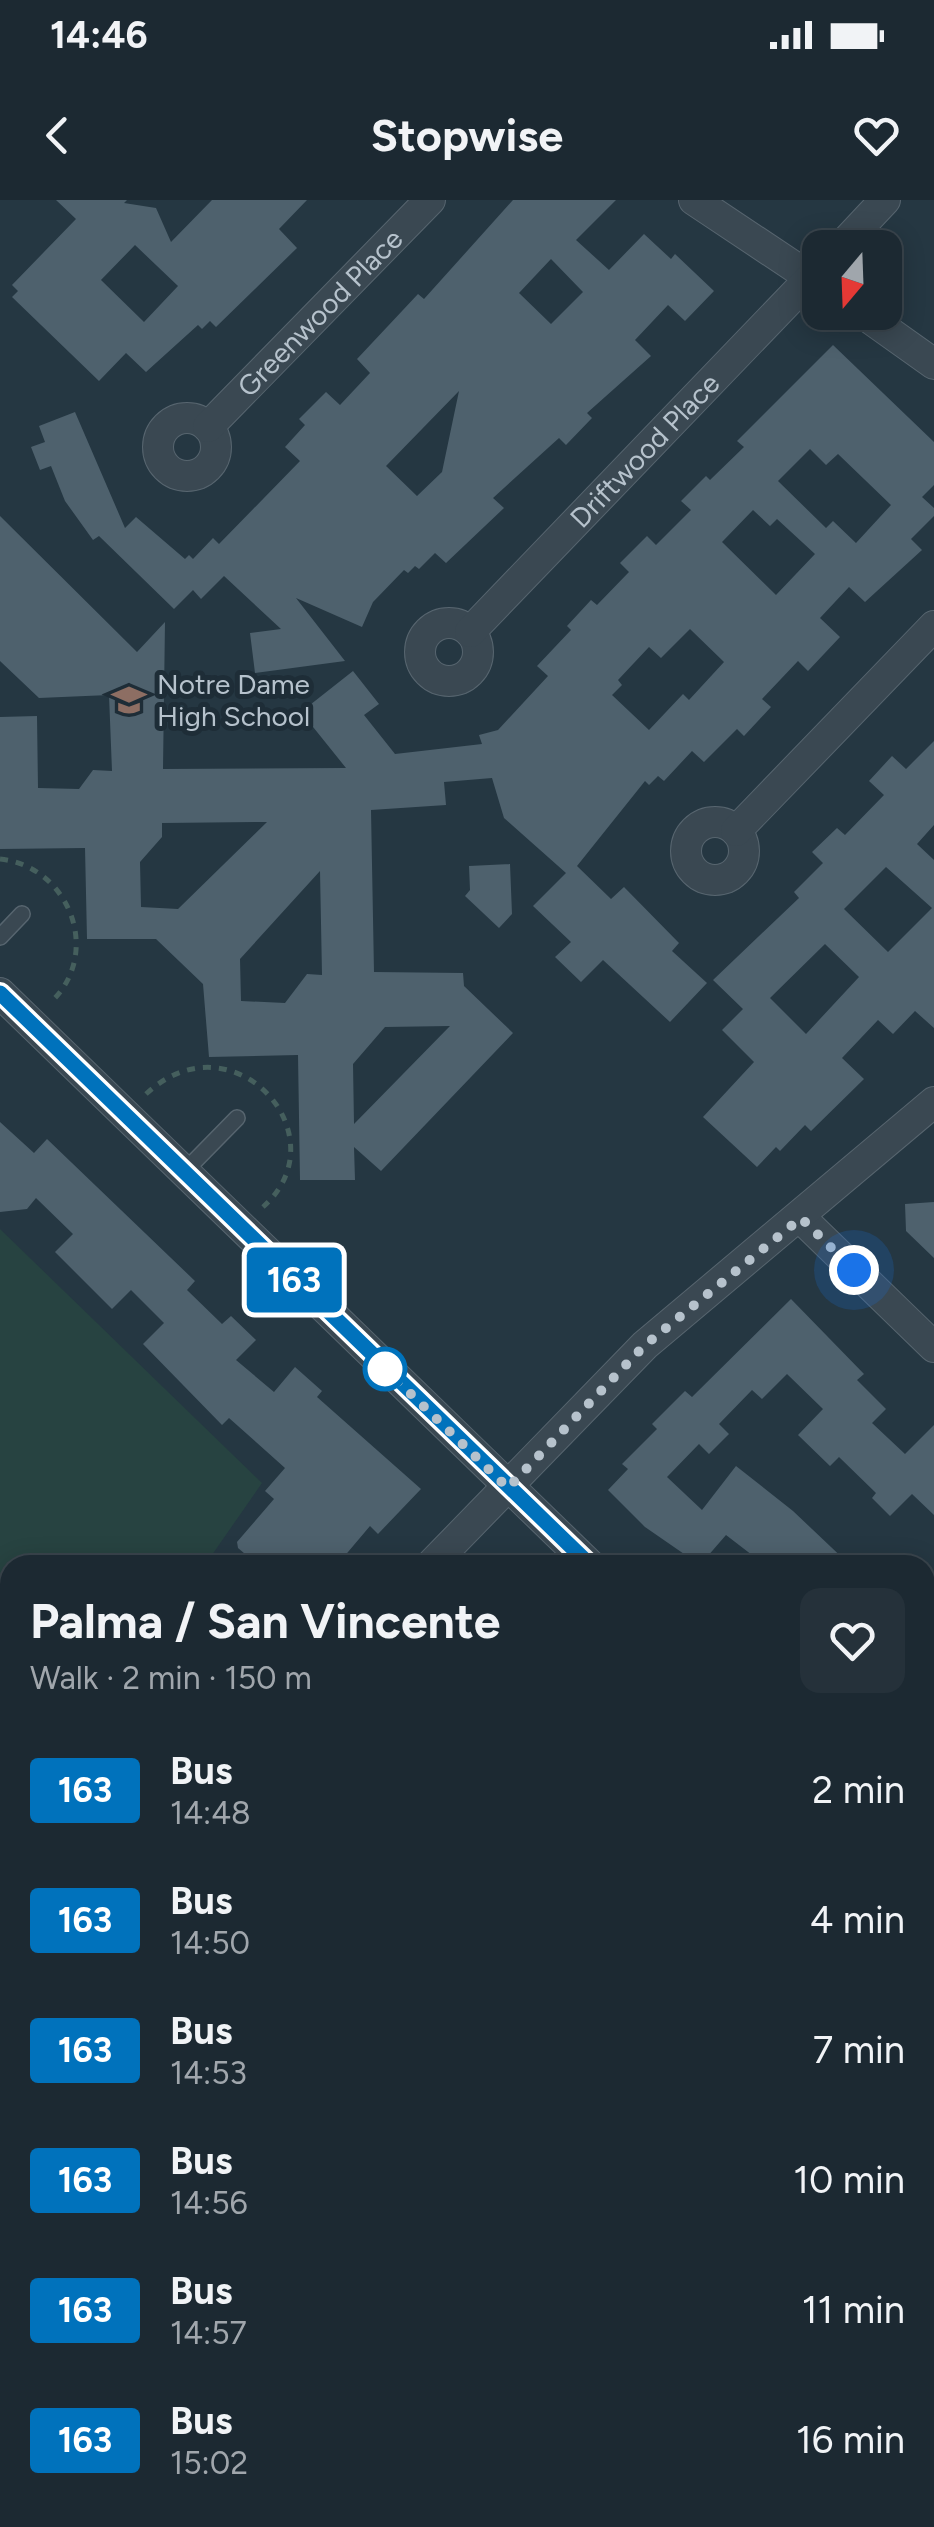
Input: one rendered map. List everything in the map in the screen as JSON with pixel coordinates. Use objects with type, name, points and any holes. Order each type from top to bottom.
[{"type":"street","name":"Greenwood Place","points":[[208,427],[430,200]]},
{"type":"street","points":[[694,200],[802,268]]},
{"type":"street","points":[[857,230],[885,200]]},
{"type":"street","name":"Driftwood Place","points":[[470,632],[802,292]]},
{"type":"street","points":[[886,330],[934,364]]},
{"type":"street","points":[[736,831],[934,626]]},
{"type":"street","points":[[0,993],[579,1555]]},
{"type":"street","points":[[441,1555],[644,1346],[801,1218],[934,1102]]},
{"type":"street","points":[[801,1218],[934,1346]]},
{"type":"lane","points":[[0,937],[22,914]]},
{"type":"lane","points":[[184,1172],[237,1118]]},
{"type":"path","points":[[0,859],[32,868],[48,879],[70,910],[76,928],[74,966],[51,1002]]},
{"type":"green space","points":[[0,1229],[262,1483],[212,1555],[0,1555]]},
{"type":"building","points":[[56,200],[127,200],[124,203],[156,208],[171,242],[212,200],[307,200],[279,229],[297,248],[216,327],[210,321],[202,329],[198,325],[146,372],[126,353],[99,381],[12,297],[18,291],[12,285],[76,219]],"holes":[[[135,245],[178,286],[144,322],[101,280]]]},
{"type":"building","points":[[513,200],[616,200],[576,240],[609,270],[644,234],[671,259],[675,254],[714,291],[685,321],[668,305],[635,340],[651,356],[587,413],[592,418],[566,445],[559,438],[493,498],[504,508],[446,563],[435,553],[419,569],[415,566],[408,573],[404,570],[373,602],[362,627],[296,598],[345,661],[255,673],[250,633],[281,629],[224,576],[201,599],[193,590],[174,609],[99,536],[93,540],[65,501],[51,466],[40,470],[31,447],[45,442],[39,426],[75,412],[125,528],[136,517],[185,559],[189,555],[193,559],[213,538],[219,544],[300,461],[285,447],[305,425],[299,419],[326,392],[340,405],[370,373],[357,359],[418,294],[424,299]],"holes":[[[551,259],[583,292],[551,324],[519,293]],[[459,391],[442,472],[417,496],[386,466]]]},
{"type":"building","points":[[833,345],[934,442],[934,485],[922,497],[934,508],[934,516],[911,539],[922,550],[865,602],[849,587],[820,618],[840,637],[808,671],[798,661],[762,699],[771,707],[744,736],[737,729],[704,762],[692,751],[664,781],[658,776],[649,785],[645,781],[577,866],[611,899],[624,887],[679,943],[672,951],[707,983],[670,1022],[603,960],[581,982],[555,957],[571,942],[533,906],[566,873],[504,818],[492,778],[444,782],[446,805],[371,810],[374,972],[463,973],[464,986],[513,1033],[381,1171],[354,1147],[355,1180],[300,1180],[298,1055],[209,1057],[203,984],[156,939],[87,939],[85,848],[0,849],[0,717],[37,716],[38,788],[79,789],[93,770],[112,771],[109,695],[39,698],[0,661],[0,516],[137,652],[165,622],[163,769],[346,768],[301,712],[353,671],[379,704],[364,715],[395,754],[482,744],[479,735],[498,730],[548,676],[537,666],[571,630],[567,626],[591,600],[597,605],[629,572],[620,563],[647,536],[656,545],[691,510],[681,501],[744,447],[737,441]],"holes":[[[810,449],[826,465],[838,454],[891,505],[856,543],[833,521],[826,528],[778,481]],[[753,510],[770,526],[777,519],[815,554],[776,595],[722,542]],[[690,629],[724,662],[689,700],[683,694],[649,730],[612,695],[622,685],[618,680],[649,647],[661,658]],[[267,822],[178,909],[141,907],[140,862],[162,837],[162,823]],[[320,871],[322,975],[307,974],[285,1003],[241,1001],[240,959]],[[450,1026],[354,1124],[353,1064],[385,1027]]]},
{"type":"building","points":[[934,741],[934,825],[917,844],[934,860],[934,1028],[915,1011],[893,1034],[878,1020],[842,1058],[864,1079],[811,1131],[805,1125],[780,1151],[776,1147],[757,1167],[703,1117],[754,1062],[722,1030],[743,1009],[713,980],[799,898],[794,892],[823,863],[812,852],[837,828],[845,835],[884,795],[869,781],[892,756],[906,769]],"holes":[[[886,867],[932,908],[888,952],[844,909]],[[825,944],[859,977],[806,1034],[770,998]]]},
{"type":"building","points":[[510,864],[512,914],[499,928],[465,896],[470,890],[469,866]]},
{"type":"building","points":[[0,1122],[34,1153],[47,1139],[195,1281],[187,1290],[222,1324],[231,1316],[256,1340],[236,1360],[274,1392],[295,1367],[322,1391],[317,1397],[421,1489],[378,1534],[370,1526],[345,1555],[246,1555],[237,1542],[274,1499],[265,1491],[285,1468],[229,1418],[222,1425],[143,1344],[164,1323],[131,1290],[112,1309],[55,1252],[73,1234],[36,1198],[27,1209],[0,1212]]},
{"type":"building","points":[[934,1202],[934,1258],[906,1231],[905,1204]]},
{"type":"building","points":[[791,1299],[864,1374],[857,1380],[886,1409],[872,1423],[905,1454],[934,1425],[934,1515],[912,1494],[890,1516],[872,1498],[876,1493],[839,1457],[830,1466],[798,1435],[823,1409],[787,1374],[762,1399],[752,1390],[719,1424],[729,1434],[709,1454],[699,1444],[667,1477],[702,1510],[736,1466],[793,1511],[839,1555],[752,1555],[726,1535],[709,1555],[686,1555],[645,1527],[608,1490],[628,1469],[622,1464],[657,1429],[652,1424],[685,1391],[692,1397]]},
{"type":"bus line","name":"163","points":[[0,993],[579,1555]]},
{"type":"place","name":"Notre Dame High School","points":[[129,700]]},
{"type":"route","points":[[385,1369],[508,1488],[644,1346],[801,1218],[854,1270]]}]
